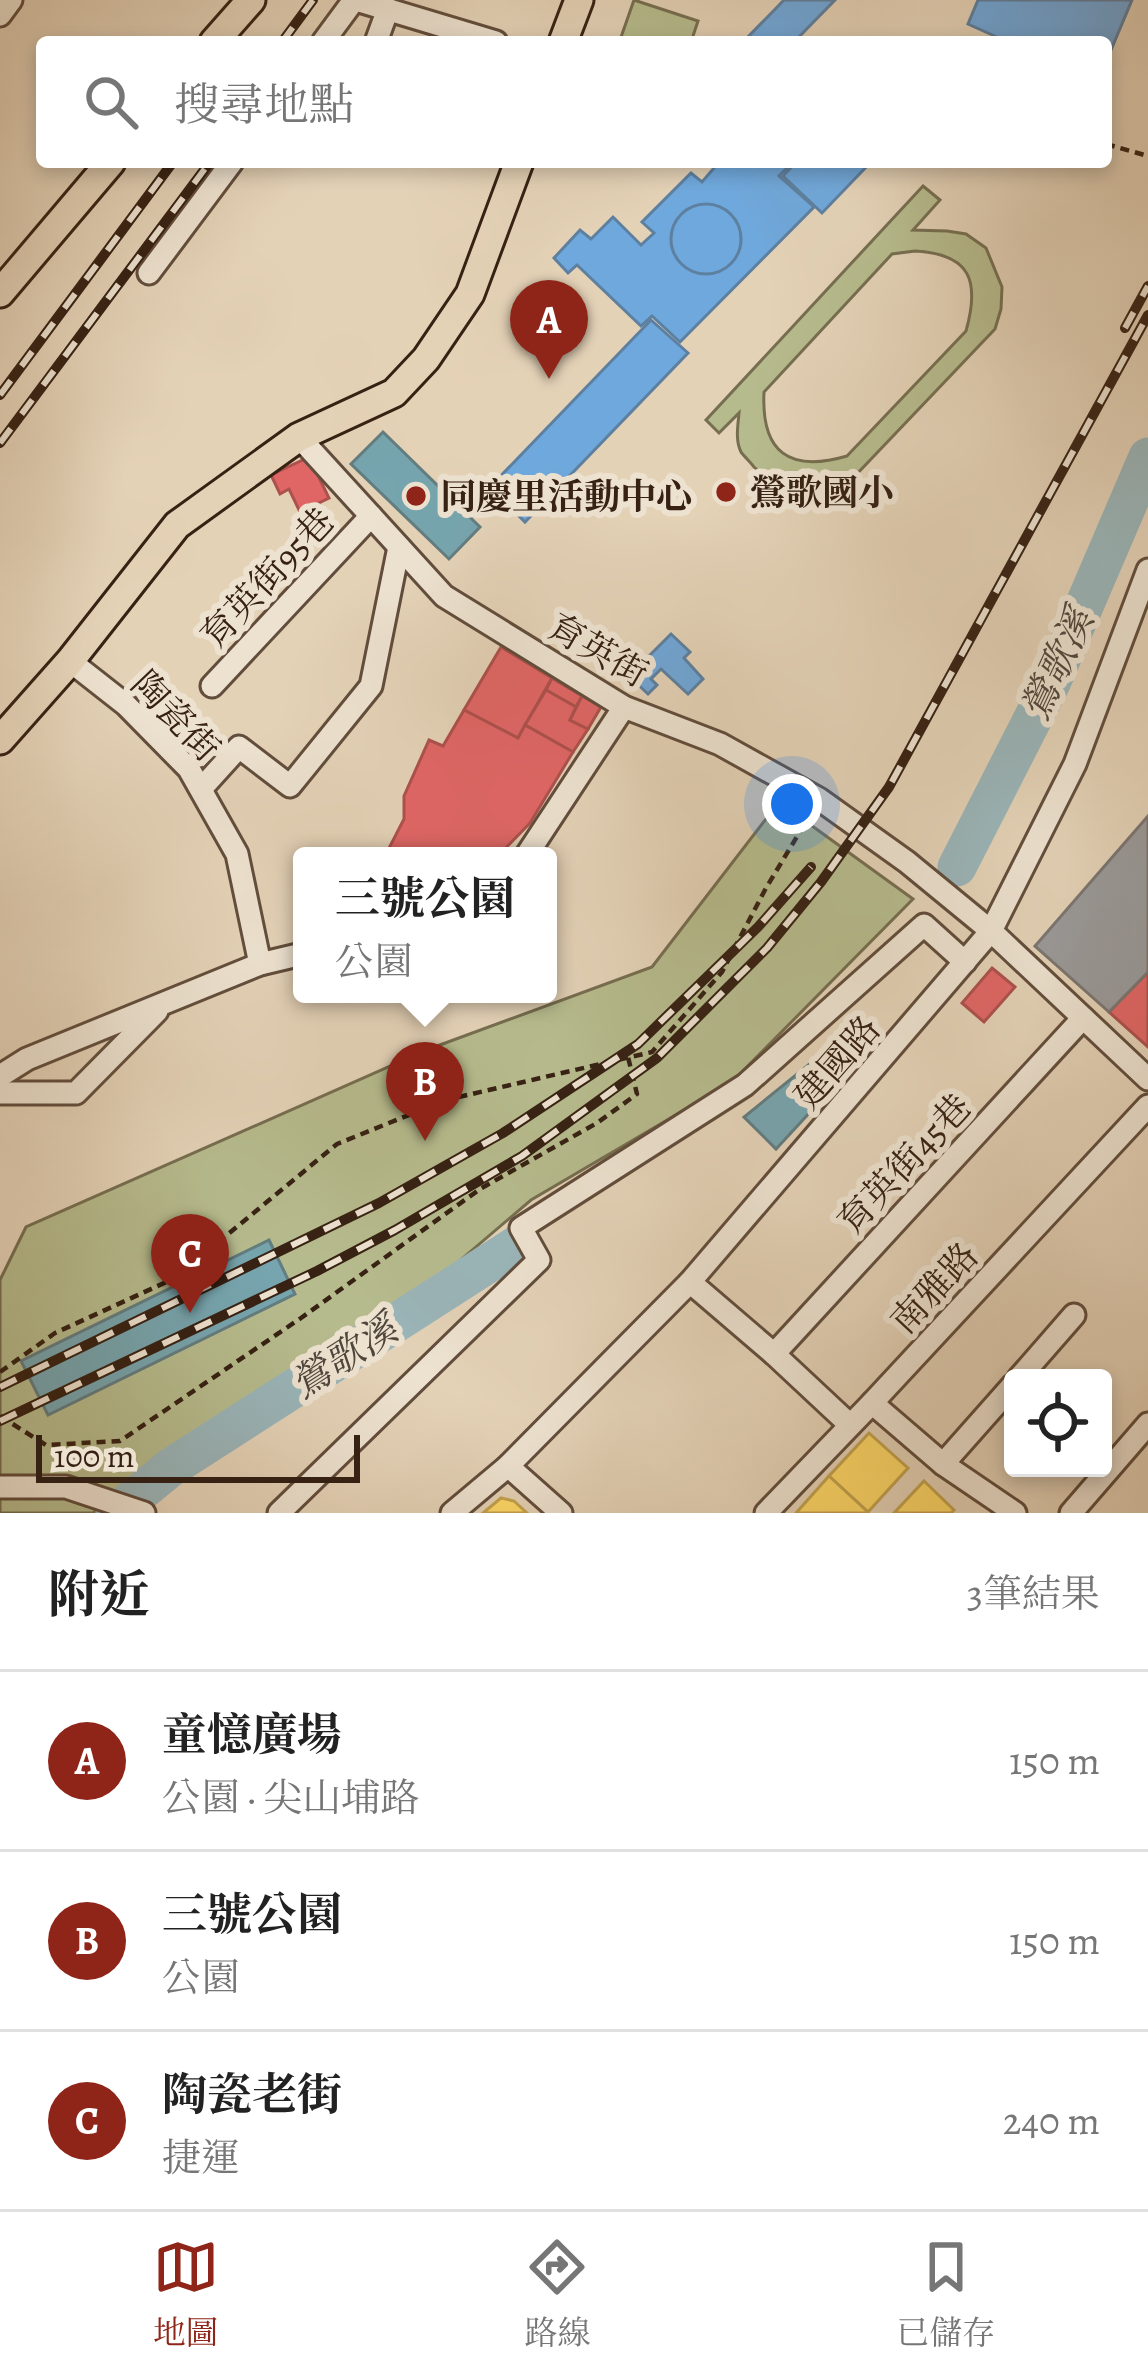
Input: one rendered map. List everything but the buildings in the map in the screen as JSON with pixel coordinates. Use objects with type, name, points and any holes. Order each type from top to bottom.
[{"type":"main road","points":[[219,36],[250,0]]},
{"type":"main road","points":[[565,36],[578,0]]},
{"type":"main road","points":[[0,293],[106,168]]},
{"type":"main road","points":[[0,740],[70,661],[177,525],[299,437],[394,393],[426,359],[470,294],[517,168]]},
{"type":"street","points":[[327,36],[355,0],[476,36]]},
{"type":"street","points":[[378,36],[388,9]]},
{"type":"street","points":[[148,273],[227,168]]},
{"type":"street","name":"育英街","points":[[299,437],[444,596],[624,707],[720,744],[819,800],[907,862],[991,932]]},
{"type":"street","name":"育英街95巷","points":[[212,686],[371,516]]},
{"type":"street","points":[[201,789],[239,747],[290,786],[371,686],[399,548]]},
{"type":"street","name":"建國路","points":[[452,1513],[508,1466],[690,1282],[991,932],[1075,764],[1148,570]]},
{"type":"street","name":"陶瓷街","points":[[70,661],[126,705],[189,769],[237,854],[260,964]]},
{"type":"street","points":[[532,847],[624,707]]},
{"type":"street","points":[[280,1513],[539,1260],[521,1228],[745,1085],[924,925],[965,962]]},
{"type":"street","points":[[991,932],[1148,1079]]},
{"type":"street","points":[[0,1076],[27,1059],[260,964],[293,956]]},
{"type":"street","points":[[0,1093],[76,1093],[163,1004]]},
{"type":"street","name":"育英街45巷","points":[[774,1354],[1083,1018]]},
{"type":"street","name":"南雅路","points":[[766,1513],[1148,1106]]},
{"type":"street","points":[[690,1282],[850,1425]]},
{"type":"street","points":[[1027,1369],[1074,1315]]},
{"type":"street","points":[[944,1464],[1004,1395]]},
{"type":"street","points":[[872,1403],[1006,1511]]},
{"type":"street","points":[[1071,1513],[1148,1424]]},
{"type":"street","points":[[508,1466],[561,1513]]},
{"type":"street","points":[[0,1487],[66,1487],[144,1513]]},
{"type":"path","points":[[1112,146],[1148,156]]},
{"type":"path","points":[[0,1372],[55,1333],[175,1278],[337,1144],[446,1100],[652,1052],[722,972],[819,800]]},
{"type":"path","points":[[0,1416],[46,1445],[119,1441],[480,1189],[597,1123],[637,1094],[628,1058]]},
{"type":"green space","points":[[634,0],[698,21],[693,36],[621,36]]},
{"type":"green space","points":[[923,186],[940,200],[913,230],[966,234],[986,248],[1002,287],[995,329],[853,478],[814,488],[777,482],[741,452],[739,413],[719,433],[706,420]],"holes":[[[934,253],[967,273],[972,298],[966,331],[847,456],[809,462],[783,453],[768,430],[764,392],[892,254]]]},
{"type":"green space","points":[[779,802],[913,899],[732,1082],[531,1200],[443,1275],[130,1483],[93,1513],[0,1513],[0,1280],[26,1227],[429,1049],[652,967]]},
{"type":"waterway","name":"鶯歌溪","points":[[957,867],[1051,683],[1148,457]]},
{"type":"waterway","name":"鶯歌溪","points":[[115,1513],[170,1468],[517,1245]]},
{"type":"railway","points":[[286,36],[313,0]]},
{"type":"railway","points":[[0,395],[169,168]]},
{"type":"railway","points":[[0,443],[206,168]]},
{"type":"railway","points":[[1125,328],[1148,286]]},
{"type":"railway","points":[[0,1421],[395,1230],[522,1156],[657,1058],[767,948],[889,787],[1148,315]]},
{"type":"railway","points":[[0,1387],[379,1203],[503,1133],[638,1044],[758,927],[811,867]]},
{"type":"place","name":"童憶廣場","points":[[549,379]]},
{"type":"place","name":"鶯歌國小","points":[[726,492]]},
{"type":"place","name":"同慶里活動中心","points":[[416,496]]},
{"type":"place","name":"三號公園","points":[[425,1141]]},
{"type":"place","name":"陶瓷老街","points":[[190,1313]]}]
